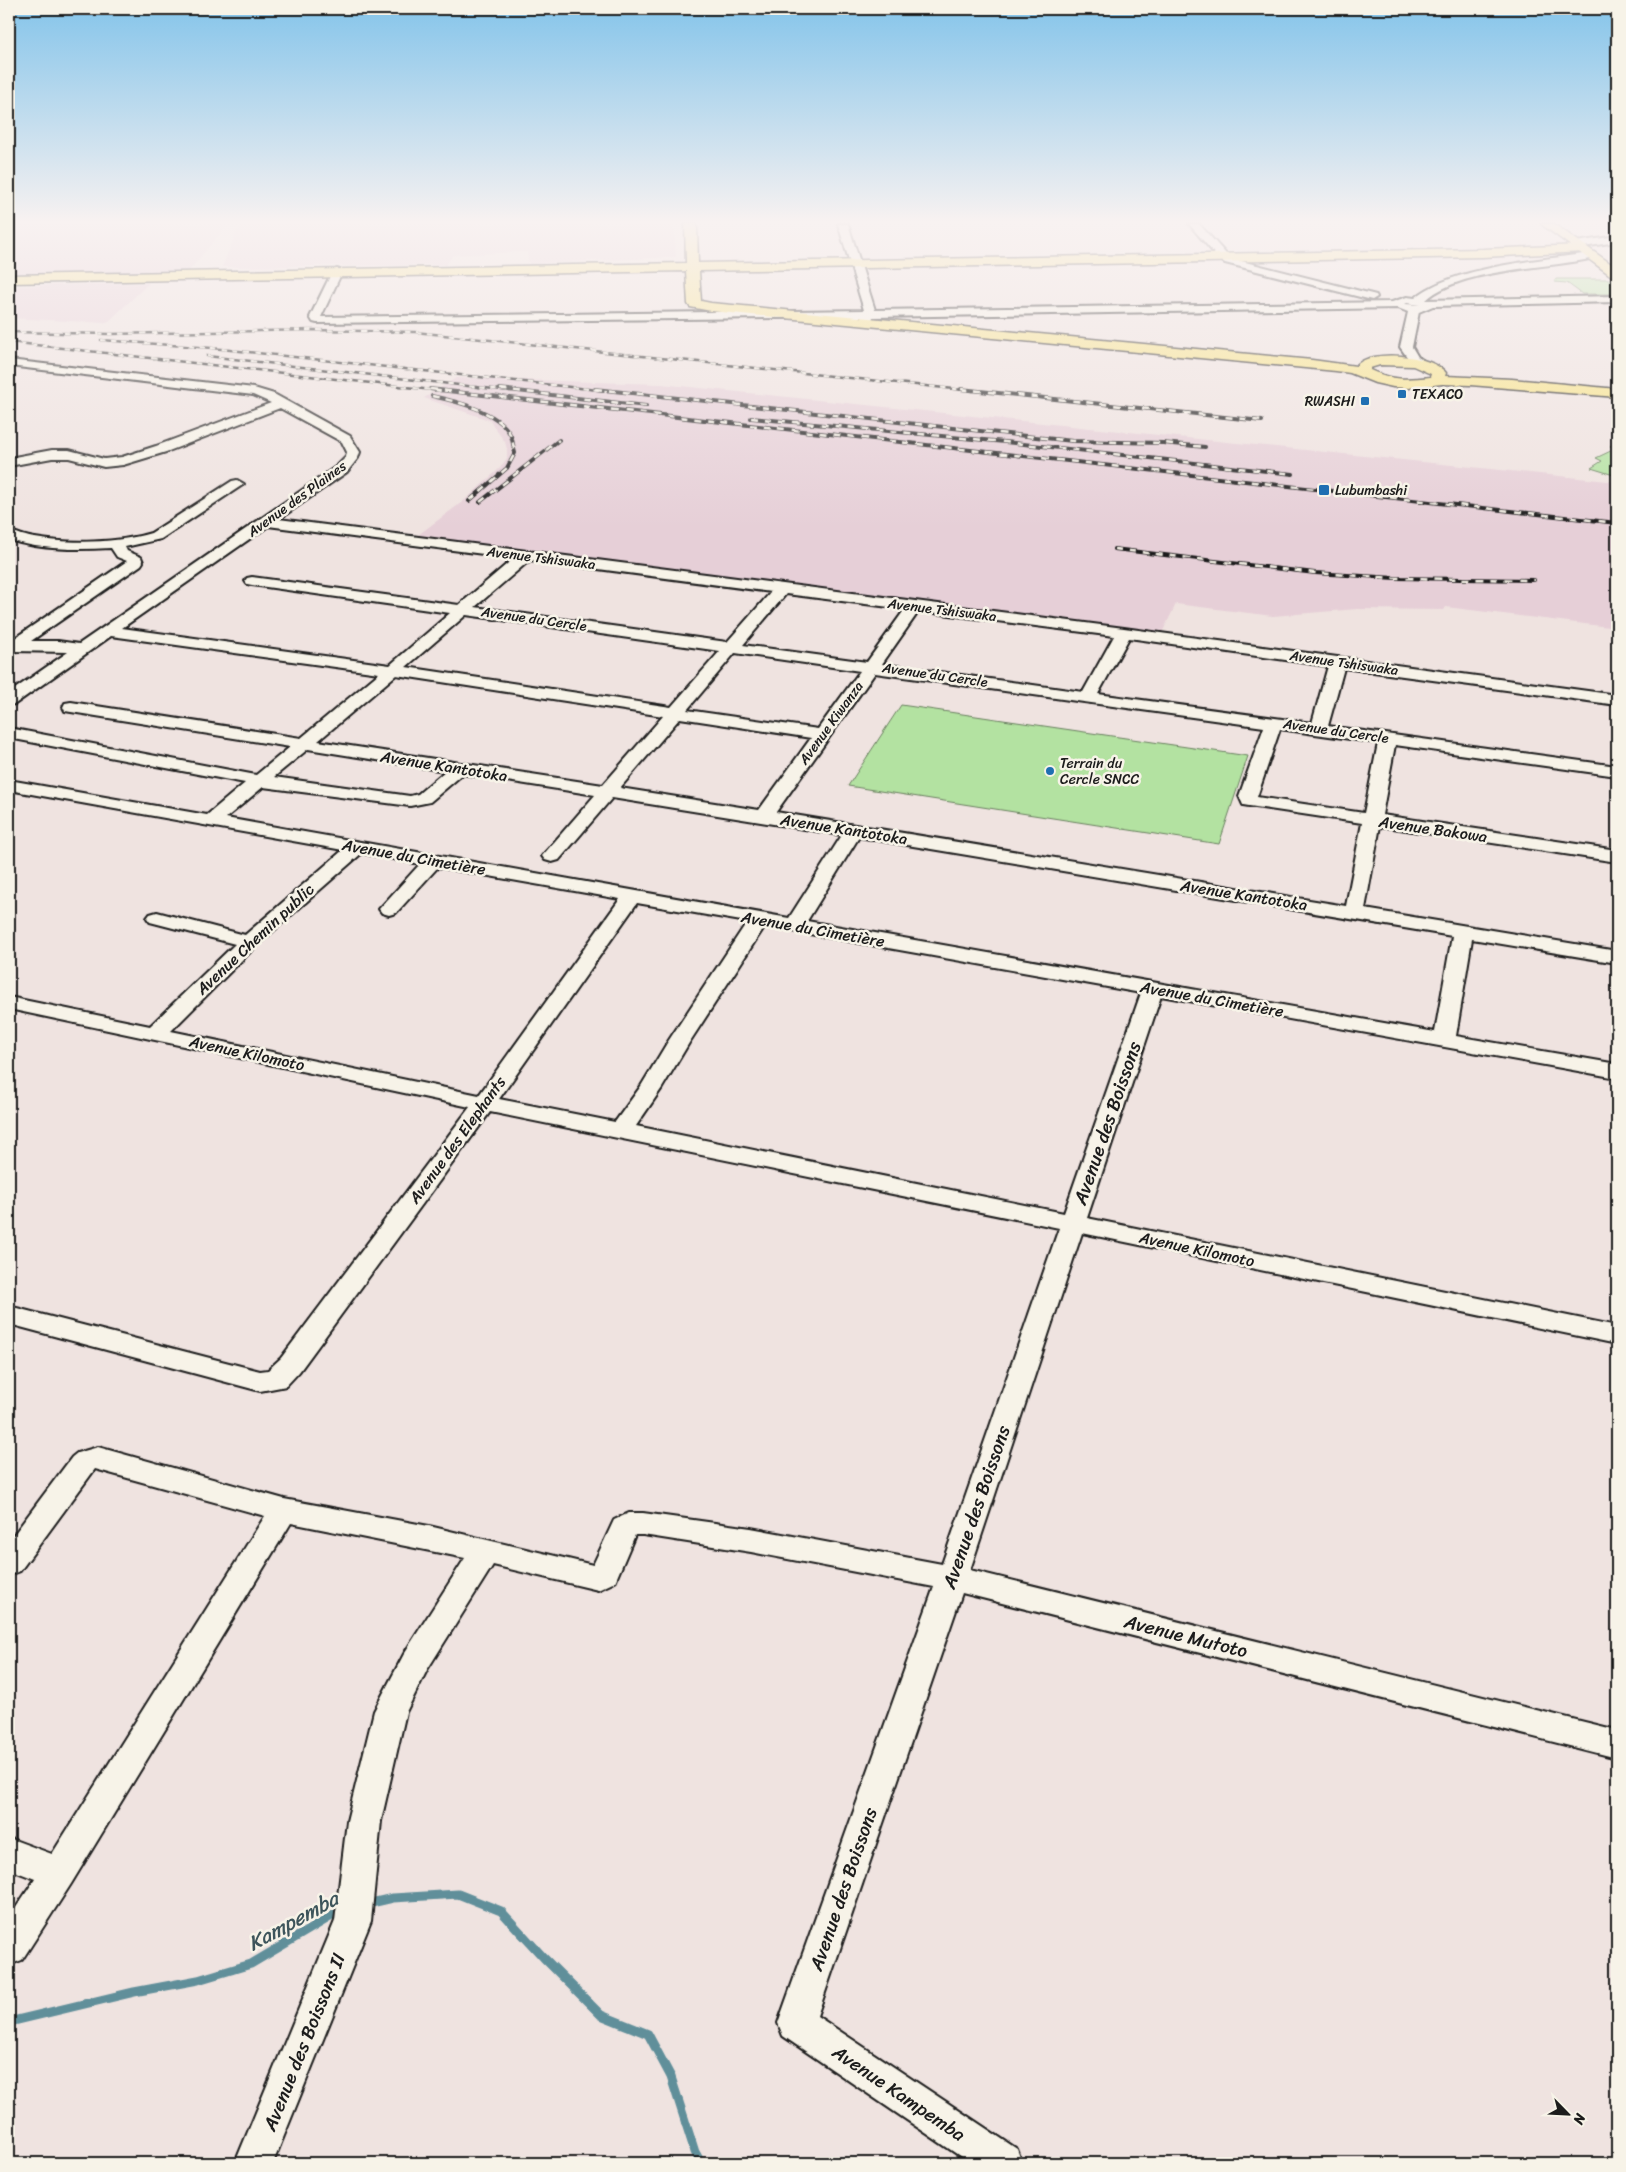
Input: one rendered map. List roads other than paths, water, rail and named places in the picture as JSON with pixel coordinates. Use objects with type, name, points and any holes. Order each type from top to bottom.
[{"type":"main road","points":[[926,325],[1312,364],[1369,366],[1396,360],[1432,372],[1495,381],[1617,392]]},
{"type":"main road","points":[[1369,366],[1373,379],[1401,384],[1423,383],[1432,372]]},
{"type":"street","points":[[1369,366],[1406,347],[1413,325]]},
{"type":"street","points":[[1406,347],[1414,359],[1432,372]]},
{"type":"street","name":"Avenue des Plaines","points":[[9,363],[246,391],[270,397],[346,439],[351,446],[354,456],[342,469],[9,700]]},
{"type":"street","points":[[9,462],[52,454],[69,454],[104,463],[123,462],[281,403]]},
{"type":"street","points":[[9,535],[39,543],[136,543],[151,538],[237,484]]},
{"type":"street","name":"Avenue Tshiswaka","points":[[267,522],[1124,633],[1617,700]]},
{"type":"street","points":[[11,646],[136,562],[136,560],[122,554],[115,543]]},
{"type":"street","points":[[212,820],[261,781],[526,556]]},
{"type":"street","name":"Avenue du Cercle","points":[[252,580],[1617,771]]},
{"type":"street","points":[[552,856],[782,589]]},
{"type":"street","points":[[324,603],[338,592]]},
{"type":"street","name":"Avenue Kiwanza","points":[[764,816],[915,606]]},
{"type":"street","points":[[107,631],[393,670],[822,735]]},
{"type":"street","points":[[1088,697],[1124,633]]},
{"type":"street","points":[[11,646],[58,646],[81,649]]},
{"type":"street","points":[[1319,729],[1337,662]]},
{"type":"street","name":"Avenue Kantotoka","points":[[71,707],[306,742],[764,816],[1617,957]]},
{"type":"street","name":"Avenue Bakowa","points":[[1274,723],[1248,796],[1249,801],[1617,856]]},
{"type":"street","points":[[9,733],[261,781],[415,801],[424,798],[458,768]]},
{"type":"street","points":[[1354,914],[1387,739]]},
{"type":"street","name":"Avenue du Cimetière","points":[[9,785],[212,820],[759,920],[1617,1071]]},
{"type":"street","points":[[794,926],[854,831]]},
{"type":"street","name":"Avenue Chemin public","points":[[156,1033],[249,942],[357,848]]},
{"type":"street","points":[[389,909],[433,861]]},
{"type":"street","name":"Avenue des Elephants","points":[[9,1315],[222,1372],[260,1381],[276,1379],[290,1365],[484,1103],[632,896]]},
{"type":"street","points":[[157,918],[249,942]]},
{"type":"street","points":[[621,1130],[651,1088],[678,1043],[759,920]]},
{"type":"street","points":[[1444,1040],[1463,931]]},
{"type":"street","name":"Avenue des Boissons","points":[[796,2023],[952,1578],[1072,1223],[1154,989]]},
{"type":"street","name":"Avenue Kilomoto","points":[[14,1010],[156,1033],[484,1103],[1617,1335]]},
{"type":"street","points":[[9,1563],[82,1465],[93,1459],[104,1458],[284,1510],[486,1551]]},
{"type":"street","points":[[9,1948],[59,1873],[284,1510]]},
{"type":"street","name":"Avenue Mutoto","points":[[486,1551],[598,1578],[604,1574],[624,1528],[629,1524],[643,1524],[752,1540],[952,1578],[1617,1744]]},
{"type":"street","name":"Avenue des Boissons II","points":[[254,2163],[353,1920],[364,1821],[390,1710],[416,1661],[486,1551]]},
{"type":"street","points":[[9,1853],[59,1873]]},
{"type":"street","name":"Avenue Kampemba","points":[[796,2023],[1003,2163]]},
{"type":"waterway","name":"Kampemba","points":[[367,1904],[393,1898],[458,1894],[501,1911],[544,1958],[601,2015],[648,2034],[671,2077],[695,2152],[701,2163]]},
{"type":"waterway","name":"Kampemba","points":[[9,2022],[134,1992],[198,1980],[251,1964],[342,1910]]},
{"type":"railway","points":[[9,332],[110,334],[313,330],[415,332],[973,391]]},
{"type":"railway","points":[[101,340],[212,348],[607,391]]},
{"type":"railway","points":[[9,342],[441,391]]},
{"type":"railway","points":[[207,356],[511,391]]},
{"type":"railway","points":[[430,389],[1617,523]]},
{"type":"railway","points":[[500,389],[646,406]]},
{"type":"railway","points":[[595,389],[1073,441],[1163,443],[1205,447]]},
{"type":"railway","points":[[961,389],[1262,421]]},
{"type":"railway","points":[[432,396],[464,404],[486,413],[504,426],[511,436],[515,453],[507,468],[469,501]]},
{"type":"railway","points":[[751,418],[1005,442],[1293,474]]},
{"type":"railway","points":[[480,502],[559,440]]},
{"type":"railway","points":[[1114,549],[1315,573],[1395,578],[1534,580]]},
{"type":"place","name":"TEXACO","points":[[1402,394]]},
{"type":"place","name":"RWASHI","points":[[1365,401]]},
{"type":"place","name":"Lubumbashi","points":[[1324,490]]},
{"type":"place","name":"Terrain du Cercle SNCC","points":[[1050,771]]}]
